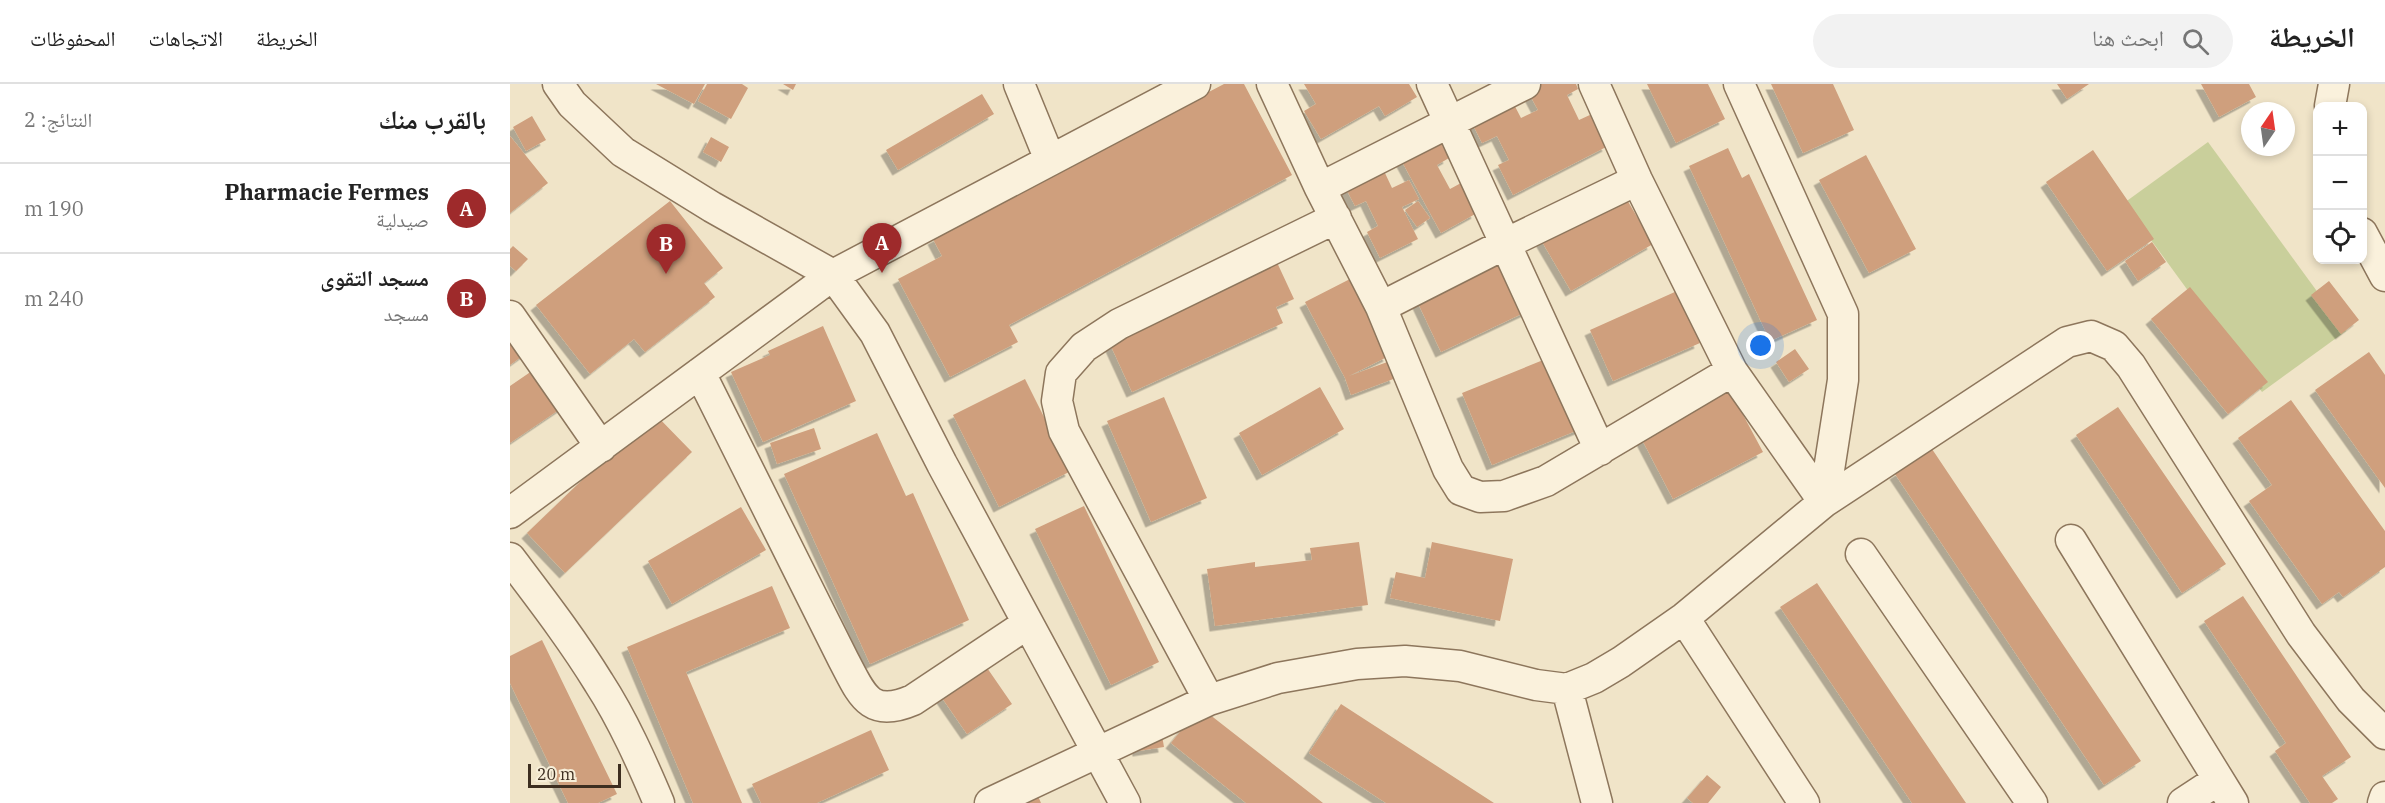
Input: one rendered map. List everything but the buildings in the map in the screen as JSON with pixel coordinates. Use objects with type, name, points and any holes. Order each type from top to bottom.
[{"type":"street","points":[[558,84],[572,104],[623,152],[712,207],[833,276],[875,333],[1125,803]]},
{"type":"street","points":[[1019,84],[1050,160]]},
{"type":"street","points":[[510,513],[833,276],[1195,84]]},
{"type":"street","points":[[1272,84],[1320,188],[1382,308],[1448,468],[1461,489],[1480,497],[1504,496],[1546,481],[1732,371]]},
{"type":"street","points":[[1432,84],[1507,243],[1600,450]]},
{"type":"street","points":[[1320,188],[1525,84]]},
{"type":"street","points":[[1594,84],[1637,180],[1732,371],[1824,502]]},
{"type":"street","points":[[1739,84],[1843,314],[1843,380],[1824,502]]},
{"type":"street","points":[[2331,102],[2334,84]]},
{"type":"street","points":[[1382,308],[1507,243],[1637,180]]},
{"type":"street","points":[[1209,700],[1064,430],[1057,401],[1061,374],[1084,347],[1119,324],[1336,218]]},
{"type":"street","points":[[2367,242],[2385,276]]},
{"type":"street","points":[[510,316],[601,447]]},
{"type":"street","points":[[990,803],[1209,700],[1278,678],[1357,664],[1405,661],[1460,666],[1536,685],[1567,688],[1594,678],[1684,618],[1824,502],[2067,342],[2091,336],[2114,346],[2131,366],[2301,634],[2351,700],[2385,734]]},
{"type":"street","points":[[700,373],[843,659],[866,699],[881,708],[898,706],[913,700],[1028,624]]},
{"type":"street","points":[[2071,540],[2225,791],[2183,803]]},
{"type":"street","points":[[1861,555],[2032,803]]},
{"type":"street","points":[[510,558],[559,621],[601,685],[645,770],[659,803]]},
{"type":"street","points":[[1684,618],[1804,803]]},
{"type":"street","points":[[1567,688],[1597,803]]},
{"type":"street","points":[[2383,803],[2385,797]]},
{"type":"green space","points":[[2208,142],[2346,331],[2262,392],[2124,203]]},
{"type":"place","name":"Pharmacie Fermes","points":[[882,273]]},
{"type":"place","name":"مسجد التقوى","points":[[666,274]]}]
